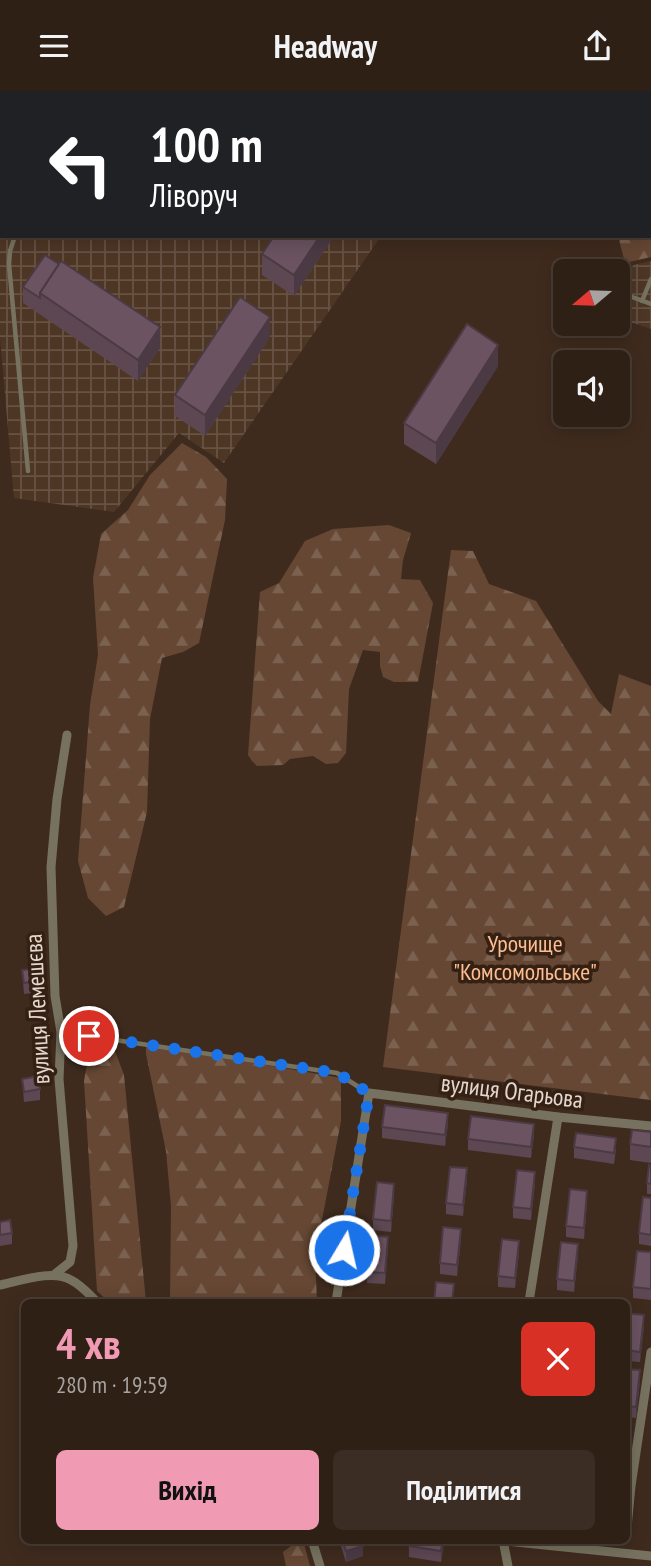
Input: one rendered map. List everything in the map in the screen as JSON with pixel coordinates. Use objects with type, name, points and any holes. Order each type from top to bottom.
[{"type":"street","name":"вулиця Лемешєва","points":[[55,1274],[70,1262],[73,1246],[59,1079],[61,1032],[55,996],[51,867],[57,799],[68,734]]},
{"type":"street","name":"вулиця Огарьова","points":[[369,1093],[651,1126]]},
{"type":"street","points":[[336,1299],[369,1093]]},
{"type":"street","points":[[529,1299],[558,1117]]},
{"type":"street","points":[[0,1285],[55,1274],[70,1279],[94,1299]]},
{"type":"street","points":[[630,1497],[651,1352]]},
{"type":"street","points":[[313,1544],[320,1566]]},
{"type":"street","points":[[501,1544],[508,1566]]},
{"type":"street","points":[[538,1544],[651,1556]]},
{"type":"street","points":[[625,1553],[626,1544]]},
{"type":"lane","points":[[13,238],[9,264],[28,471]]},
{"type":"lane","points":[[642,301],[651,279]]},
{"type":"lane","points":[[630,296],[651,304]]},
{"type":"lane","points":[[61,1032],[337,1073],[369,1093]]},
{"type":"shaded area","points":[[0,238],[380,238],[224,463],[179,433],[114,512],[14,498],[0,337]]},
{"type":"shaded area","points":[[651,261],[651,329],[630,322],[630,272],[633,265]]},
{"type":"green space","points":[[619,238],[651,238],[651,257],[630,262],[630,259],[624,259]]},
{"type":"green space","points":[[182,443],[206,457],[227,479],[225,520],[199,643],[183,652],[162,658],[150,719],[147,812],[124,907],[106,916],[88,898],[78,861],[90,705],[98,655],[93,578],[101,534],[128,510],[150,475]]},
{"type":"green space","points":[[389,525],[411,533],[401,579],[420,580],[433,603],[418,682],[394,682],[383,677],[380,652],[363,650],[349,689],[346,753],[338,763],[326,764],[313,756],[290,759],[283,765],[257,766],[248,755],[260,592],[279,583],[305,541],[333,529]]},
{"type":"green space","name":"Урочище \"Комсомольське\"","points":[[451,550],[473,551],[489,584],[536,601],[598,701],[611,714],[619,674],[651,686],[651,1100],[383,1067]]},
{"type":"green space","points":[[146,1044],[341,1078],[341,1121],[315,1256],[317,1299],[170,1299],[171,1206],[166,1151]]},
{"type":"green space","points":[[115,1051],[124,1075],[146,1299],[106,1299],[97,1291],[84,1081],[89,1053]]},
{"type":"green space","points":[[294,1544],[304,1544],[310,1566],[286,1566],[283,1552]]},
{"type":"building","points":[[273,238],[319,238],[294,275],[262,254]]},
{"type":"building","points":[[45,255],[59,264],[40,293],[40,298],[23,287]]},
{"type":"building","points":[[61,261],[160,327],[138,360],[40,293]]},
{"type":"building","points":[[240,297],[270,317],[205,415],[175,395]]},
{"type":"building","points":[[467,324],[498,345],[436,443],[404,423]]},
{"type":"building","points":[[38,968],[40,981],[24,983],[22,970]]},
{"type":"building","points":[[38,1076],[40,1089],[24,1092],[22,1079]]},
{"type":"building","points":[[385,1105],[448,1113],[445,1135],[382,1127]]},
{"type":"building","points":[[471,1116],[534,1124],[531,1147],[468,1139]]},
{"type":"building","points":[[632,1130],[651,1132],[651,1147],[630,1144]]},
{"type":"building","points":[[576,1133],[616,1138],[614,1153],[574,1147]]},
{"type":"building","points":[[649,1165],[651,1166],[651,1184],[647,1183]]},
{"type":"building","points":[[450,1167],[467,1168],[463,1205],[446,1203]]},
{"type":"building","points":[[517,1170],[535,1172],[531,1209],[513,1207]]},
{"type":"building","points":[[377,1182],[394,1184],[391,1221],[373,1219]]},
{"type":"building","points":[[570,1189],[587,1191],[584,1228],[566,1226]]},
{"type":"building","points":[[643,1197],[651,1198],[651,1235],[639,1233]]},
{"type":"building","points":[[10,1220],[12,1233],[0,1235],[0,1222]]},
{"type":"building","points":[[443,1227],[461,1229],[457,1265],[440,1263]]},
{"type":"building","points":[[371,1235],[388,1237],[385,1273],[367,1272]]},
{"type":"building","points":[[502,1239],[519,1241],[515,1278],[498,1276]]},
{"type":"building","points":[[561,1242],[578,1244],[574,1281],[557,1279]]},
{"type":"building","points":[[637,1251],[651,1252],[651,1289],[633,1287]]},
{"type":"building","points":[[436,1282],[454,1284],[452,1299],[434,1299]]},
{"type":"building","points":[[630,1313],[644,1315],[640,1352],[630,1351]]},
{"type":"building","points":[[630,1369],[640,1370],[636,1407],[630,1406]]},
{"type":"building","points":[[343,1544],[362,1544],[363,1546],[346,1551]]},
{"type":"building","points":[[409,1544],[442,1544],[441,1551]]},
{"type":"route","points":[[89,1036],[337,1073],[369,1093],[344,1250]]}]
